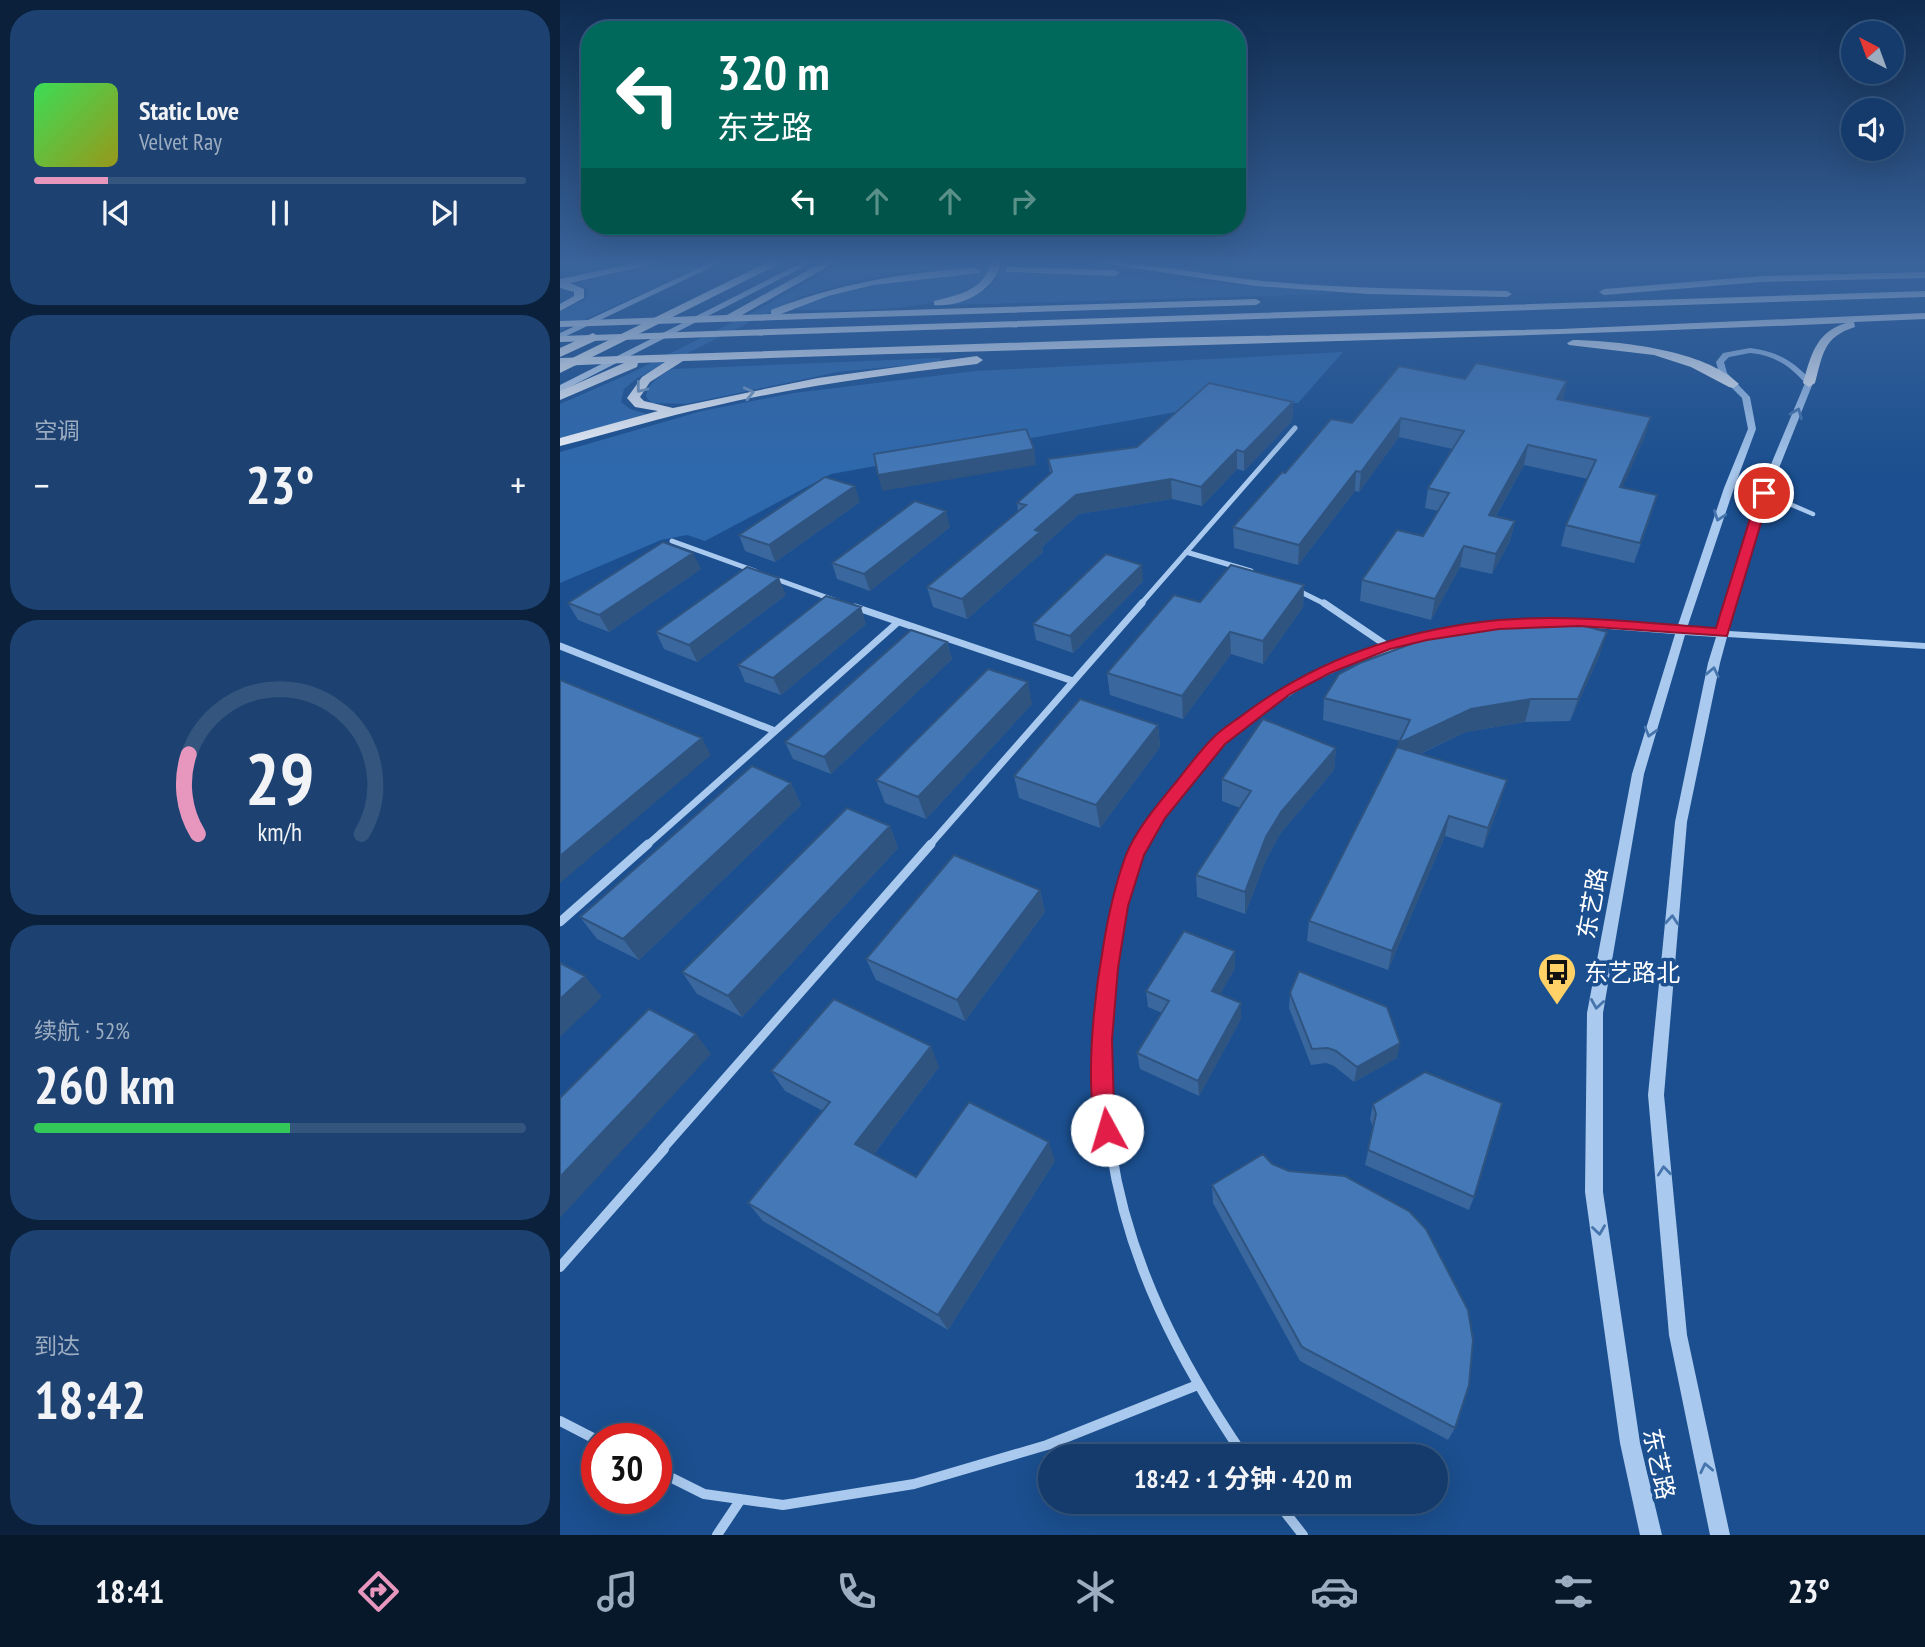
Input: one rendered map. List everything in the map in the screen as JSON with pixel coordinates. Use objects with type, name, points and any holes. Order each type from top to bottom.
[{"type":"highway","points":[[560,352],[599,334]]},
{"type":"highway","points":[[560,369],[632,334]]},
{"type":"highway","points":[[560,337],[689,334]]},
{"type":"highway","points":[[560,396],[695,334]]},
{"type":"highway","points":[[683,408],[651,407],[633,398],[635,391],[645,381],[663,368],[727,334]]},
{"type":"highway","points":[[560,362],[1155,341],[1487,334]]},
{"type":"highway","points":[[1809,383],[1821,342],[1827,334]]},
{"type":"highway","points":[[560,442],[683,408],[769,388],[882,370],[1155,341],[1205,347],[1447,343],[1619,345],[1649,349],[1684,360],[1733,384]]},
{"type":"main road","points":[[560,389],[669,334]]},
{"type":"street","name":"东艺路","points":[[1651,1535],[1630,1443],[1594,1192],[1595,1013],[1638,774],[1681,631],[1729,488],[1752,429],[1746,397],[1723,374],[1720,362],[1726,355],[1744,350],[1781,357],[1797,367],[1809,383],[1764,493],[1722,633],[1681,822],[1656,1095],[1678,1335],[1720,1535]]},
{"type":"street","points":[[560,1268],[1295,428]]},
{"type":"street","points":[[672,541],[897,623],[1073,681]]},
{"type":"street","points":[[1186,552],[1259,574]]},
{"type":"street","points":[[1282,583],[1334,608],[1386,645]]},
{"type":"street","points":[[1554,623],[1579,622],[1925,646]]},
{"type":"street","points":[[560,922],[897,623]]},
{"type":"street","points":[[1236,1444],[1195,1386],[1156,1308],[1131,1243],[1114,1172],[1104,1108],[1102,1040],[1109,968],[1119,906],[1135,854],[1159,814],[1220,740],[1285,690],[1324,670],[1386,645],[1462,629],[1510,624]]},
{"type":"street","points":[[560,646],[775,731]]},
{"type":"street","points":[[672,1478],[704,1494],[782,1505],[914,1484],[1047,1445],[1195,1386]]},
{"type":"street","points":[[560,1421],[581,1432]]},
{"type":"street","points":[[717,1535],[741,1499]]},
{"type":"street","points":[[1286,1514],[1303,1535]]},
{"type":"lane","points":[[1764,493],[1813,514]]},
{"type":"shaded area","points":[[710,334],[727,334],[637,378],[624,389],[621,402],[630,409],[647,414],[560,439],[560,404],[631,373]]},
{"type":"shaded area","points":[[1343,352],[1298,403],[1198,408],[831,474],[705,541],[687,535],[661,540],[560,583],[560,452],[702,411],[794,393],[975,371]]},
{"type":"shaded area","points":[[941,358],[940,362],[838,372],[686,404],[652,403],[646,397],[652,383],[672,369]]},
{"type":"building","points":[[1476,363],[1567,381],[1557,399],[1651,417],[1620,487],[1657,495],[1640,543],[1566,525],[1596,460],[1528,445],[1489,515],[1515,521],[1496,554],[1464,546],[1435,599],[1362,580],[1397,530],[1423,536],[1449,493],[1428,488],[1464,431],[1401,418],[1361,472],[1356,471],[1299,545],[1233,527],[1282,472],[1285,473],[1331,419],[1352,423],[1399,366],[1465,379]]},
{"type":"building","points":[[1209,383],[1293,402],[1244,452],[1237,450],[1201,487],[1171,479],[1076,495],[1035,530],[1040,532],[962,599],[927,587],[1026,505],[1017,503],[1052,472],[1048,459],[1137,447]]},
{"type":"building","points":[[1026,429],[1034,449],[878,475],[874,454]]},
{"type":"building","points":[[825,477],[855,486],[769,545],[739,535]]},
{"type":"building","points":[[915,501],[946,511],[864,574],[832,563]]},
{"type":"building","points":[[663,542],[693,553],[599,615],[568,603]]},
{"type":"building","points":[[1106,554],[1142,565],[1070,636],[1033,624]]},
{"type":"building","points":[[1231,565],[1304,585],[1263,641],[1230,632],[1182,696],[1107,673],[1174,595],[1200,602]]},
{"type":"building","points":[[747,567],[779,578],[689,645],[656,632]]},
{"type":"building","points":[[826,596],[861,607],[773,678],[738,665]]},
{"type":"building","points":[[1555,618],[1607,632],[1578,699],[1531,699],[1471,709],[1399,743],[1410,720],[1324,698],[1339,674],[1360,663],[1427,638],[1511,621]]},
{"type":"building","points":[[911,630],[947,642],[824,757],[785,742]]},
{"type":"building","points":[[988,669],[1028,682],[918,797],[876,780]]},
{"type":"building","points":[[560,680],[702,738],[560,856]]},
{"type":"building","points":[[1080,699],[1158,725],[1096,805],[1014,776]]},
{"type":"building","points":[[1263,719],[1336,748],[1281,812],[1266,837],[1245,892],[1196,875],[1251,791],[1222,779]]},
{"type":"building","points":[[1397,747],[1507,780],[1488,828],[1449,816],[1392,951],[1309,921]]},
{"type":"building","points":[[752,766],[791,783],[623,939],[580,917]]},
{"type":"building","points":[[847,808],[890,826],[728,996],[682,972]]},
{"type":"building","points":[[954,855],[1040,890],[957,1000],[866,959]]},
{"type":"building","points":[[1184,931],[1235,951],[1212,991],[1241,1003],[1198,1081],[1137,1053],[1169,1001],[1146,991]]},
{"type":"building","points":[[560,963],[585,976],[560,999]]},
{"type":"building","points":[[1299,971],[1387,1007],[1400,1043],[1357,1067],[1336,1051],[1328,1048],[1312,1049],[1290,993]]},
{"type":"building","points":[[834,999],[931,1046],[855,1144],[916,1177],[969,1102],[1049,1142],[938,1315],[748,1203],[830,1102],[771,1071]]},
{"type":"building","points":[[649,1009],[696,1034],[560,1177],[560,1098]]},
{"type":"building","points":[[1425,1072],[1502,1103],[1474,1197],[1368,1150],[1376,1114],[1373,1104]]},
{"type":"building","points":[[1263,1154],[1272,1164],[1289,1171],[1345,1176],[1409,1211],[1426,1229],[1468,1310],[1473,1340],[1469,1385],[1455,1428],[1302,1347],[1212,1185]]},
{"type":"place","name":"东艺路北","points":[[1557,1006]]},
{"type":"route","points":[[1107,1130],[1102,1040],[1109,968],[1119,906],[1135,854],[1159,814],[1220,740],[1285,690],[1324,670],[1386,645],[1427,636],[1499,625],[1579,622],[1722,633],[1764,493]]}]
